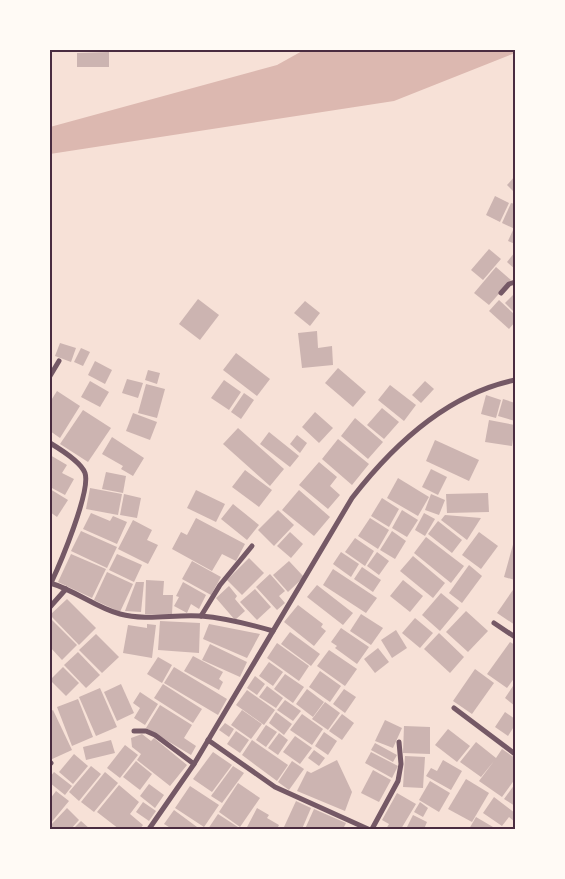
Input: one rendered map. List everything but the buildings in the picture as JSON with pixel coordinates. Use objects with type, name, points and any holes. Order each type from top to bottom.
[{"type":"street","points":[[501,293],[509,284],[515,282]]},
{"type":"street","points":[[50,376],[59,361]]},
{"type":"street","points":[[149,829],[194,764],[352,498],[371,474],[389,455],[428,421],[472,395],[515,380]]},
{"type":"street","points":[[50,443],[82,467],[86,475],[73,530],[50,583],[119,614],[148,617],[201,616],[248,624],[272,631]]},
{"type":"street","points":[[201,616],[220,585],[252,546]]},
{"type":"street","points":[[50,607],[66,589]]},
{"type":"street","points":[[494,623],[515,637]]},
{"type":"street","points":[[454,708],[515,754]]},
{"type":"street","points":[[134,731],[146,731],[155,735],[194,764]]},
{"type":"street","points":[[208,740],[275,786],[368,829]]},
{"type":"street","points":[[372,829],[398,781],[401,764],[399,742]]},
{"type":"shaded area","points":[[304,50],[515,50],[515,53],[394,101],[50,154],[50,127],[277,65]]}]
